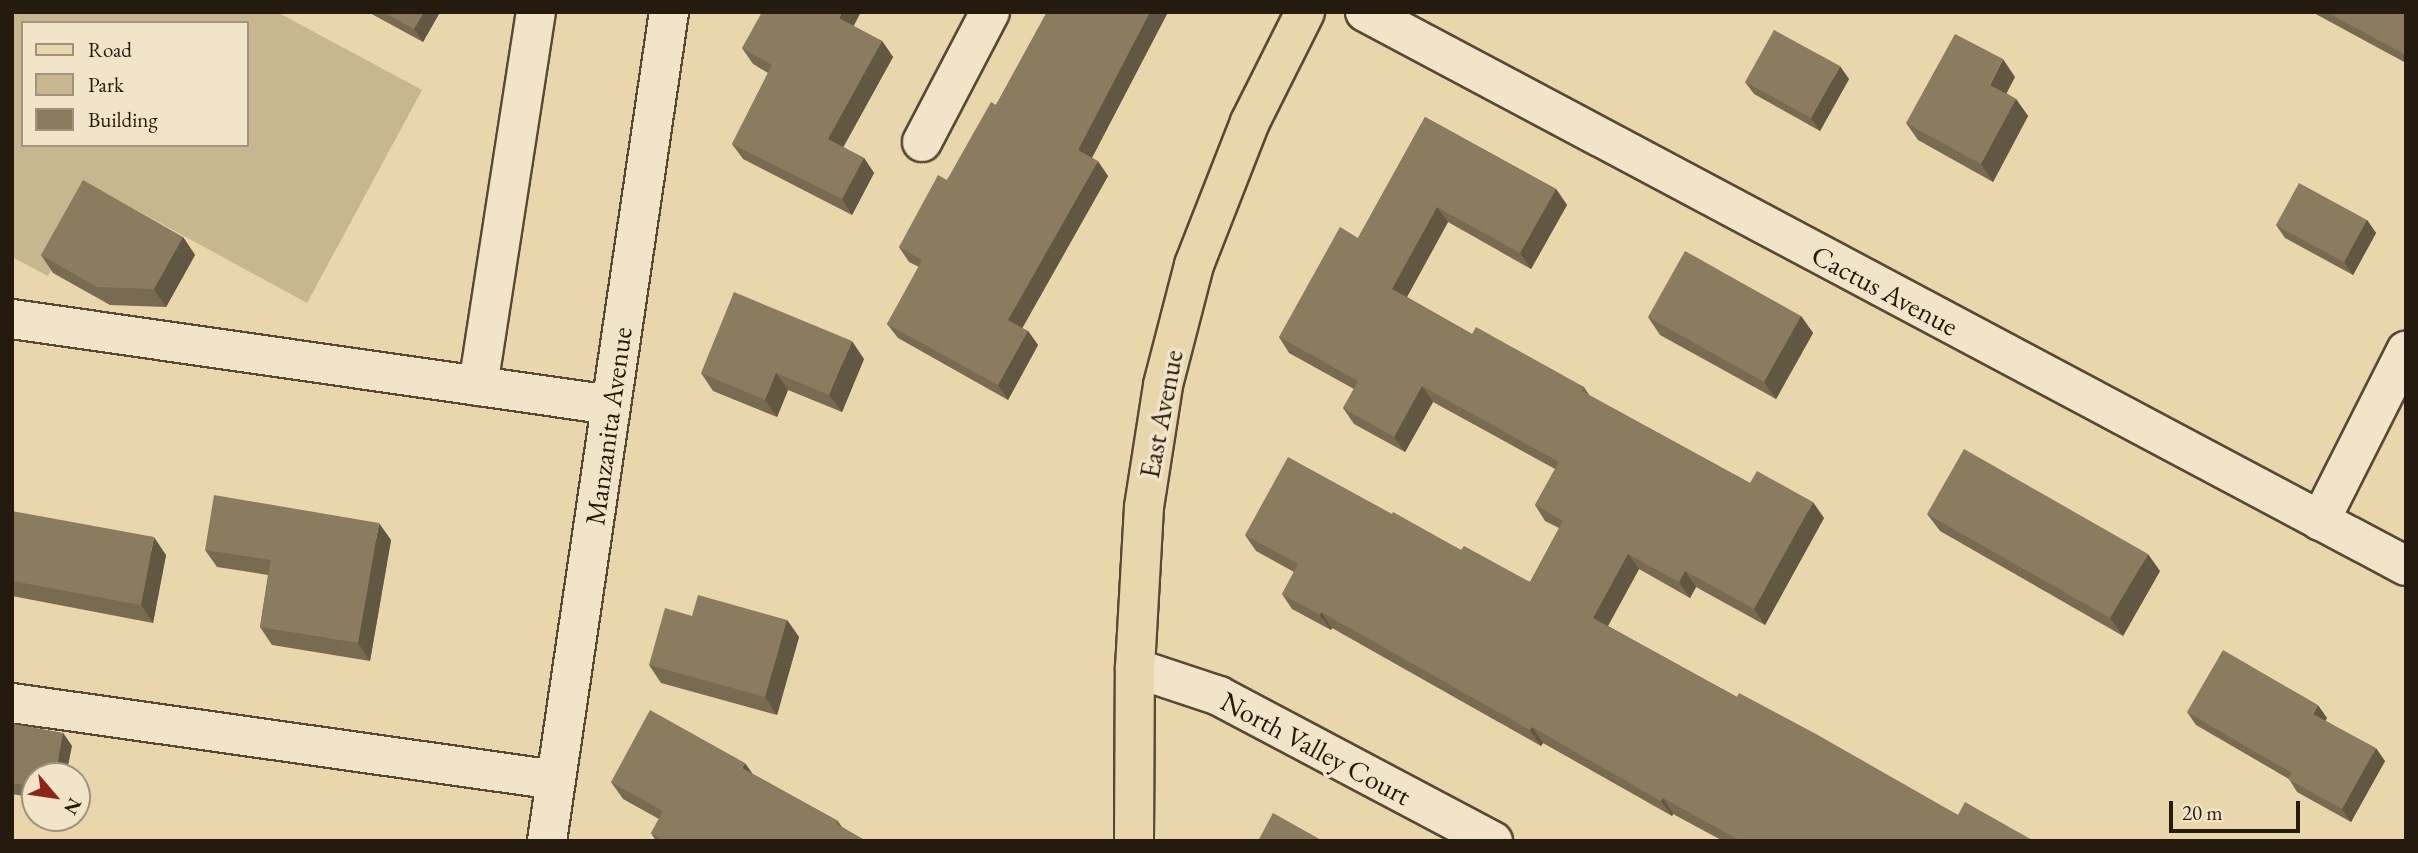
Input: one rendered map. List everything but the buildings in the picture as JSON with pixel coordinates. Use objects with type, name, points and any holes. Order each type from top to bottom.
[{"type":"main road","name":"East Avenue","points":[[1134,841],[1135,668],[1144,507],[1163,385],[1194,265],[1250,121],[1305,12]]},
{"type":"street","points":[[478,386],[537,12]]},
{"type":"street","name":"Manzanita Avenue","points":[[547,841],[669,12]]},
{"type":"street","points":[[922,142],[990,12]]},
{"type":"street","name":"Cactus Avenue","points":[[1365,12],[2406,566]]},
{"type":"street","points":[[12,319],[611,405]]},
{"type":"street","points":[[2320,521],[2406,351]]},
{"type":"street","name":"North Valley Court","points":[[1135,668],[1219,696],[1493,841]]},
{"type":"street","points":[[12,703],[556,780]]},
{"type":"green space","points":[[12,12],[277,12],[422,90],[307,303],[96,188],[48,276],[12,257]]}]
